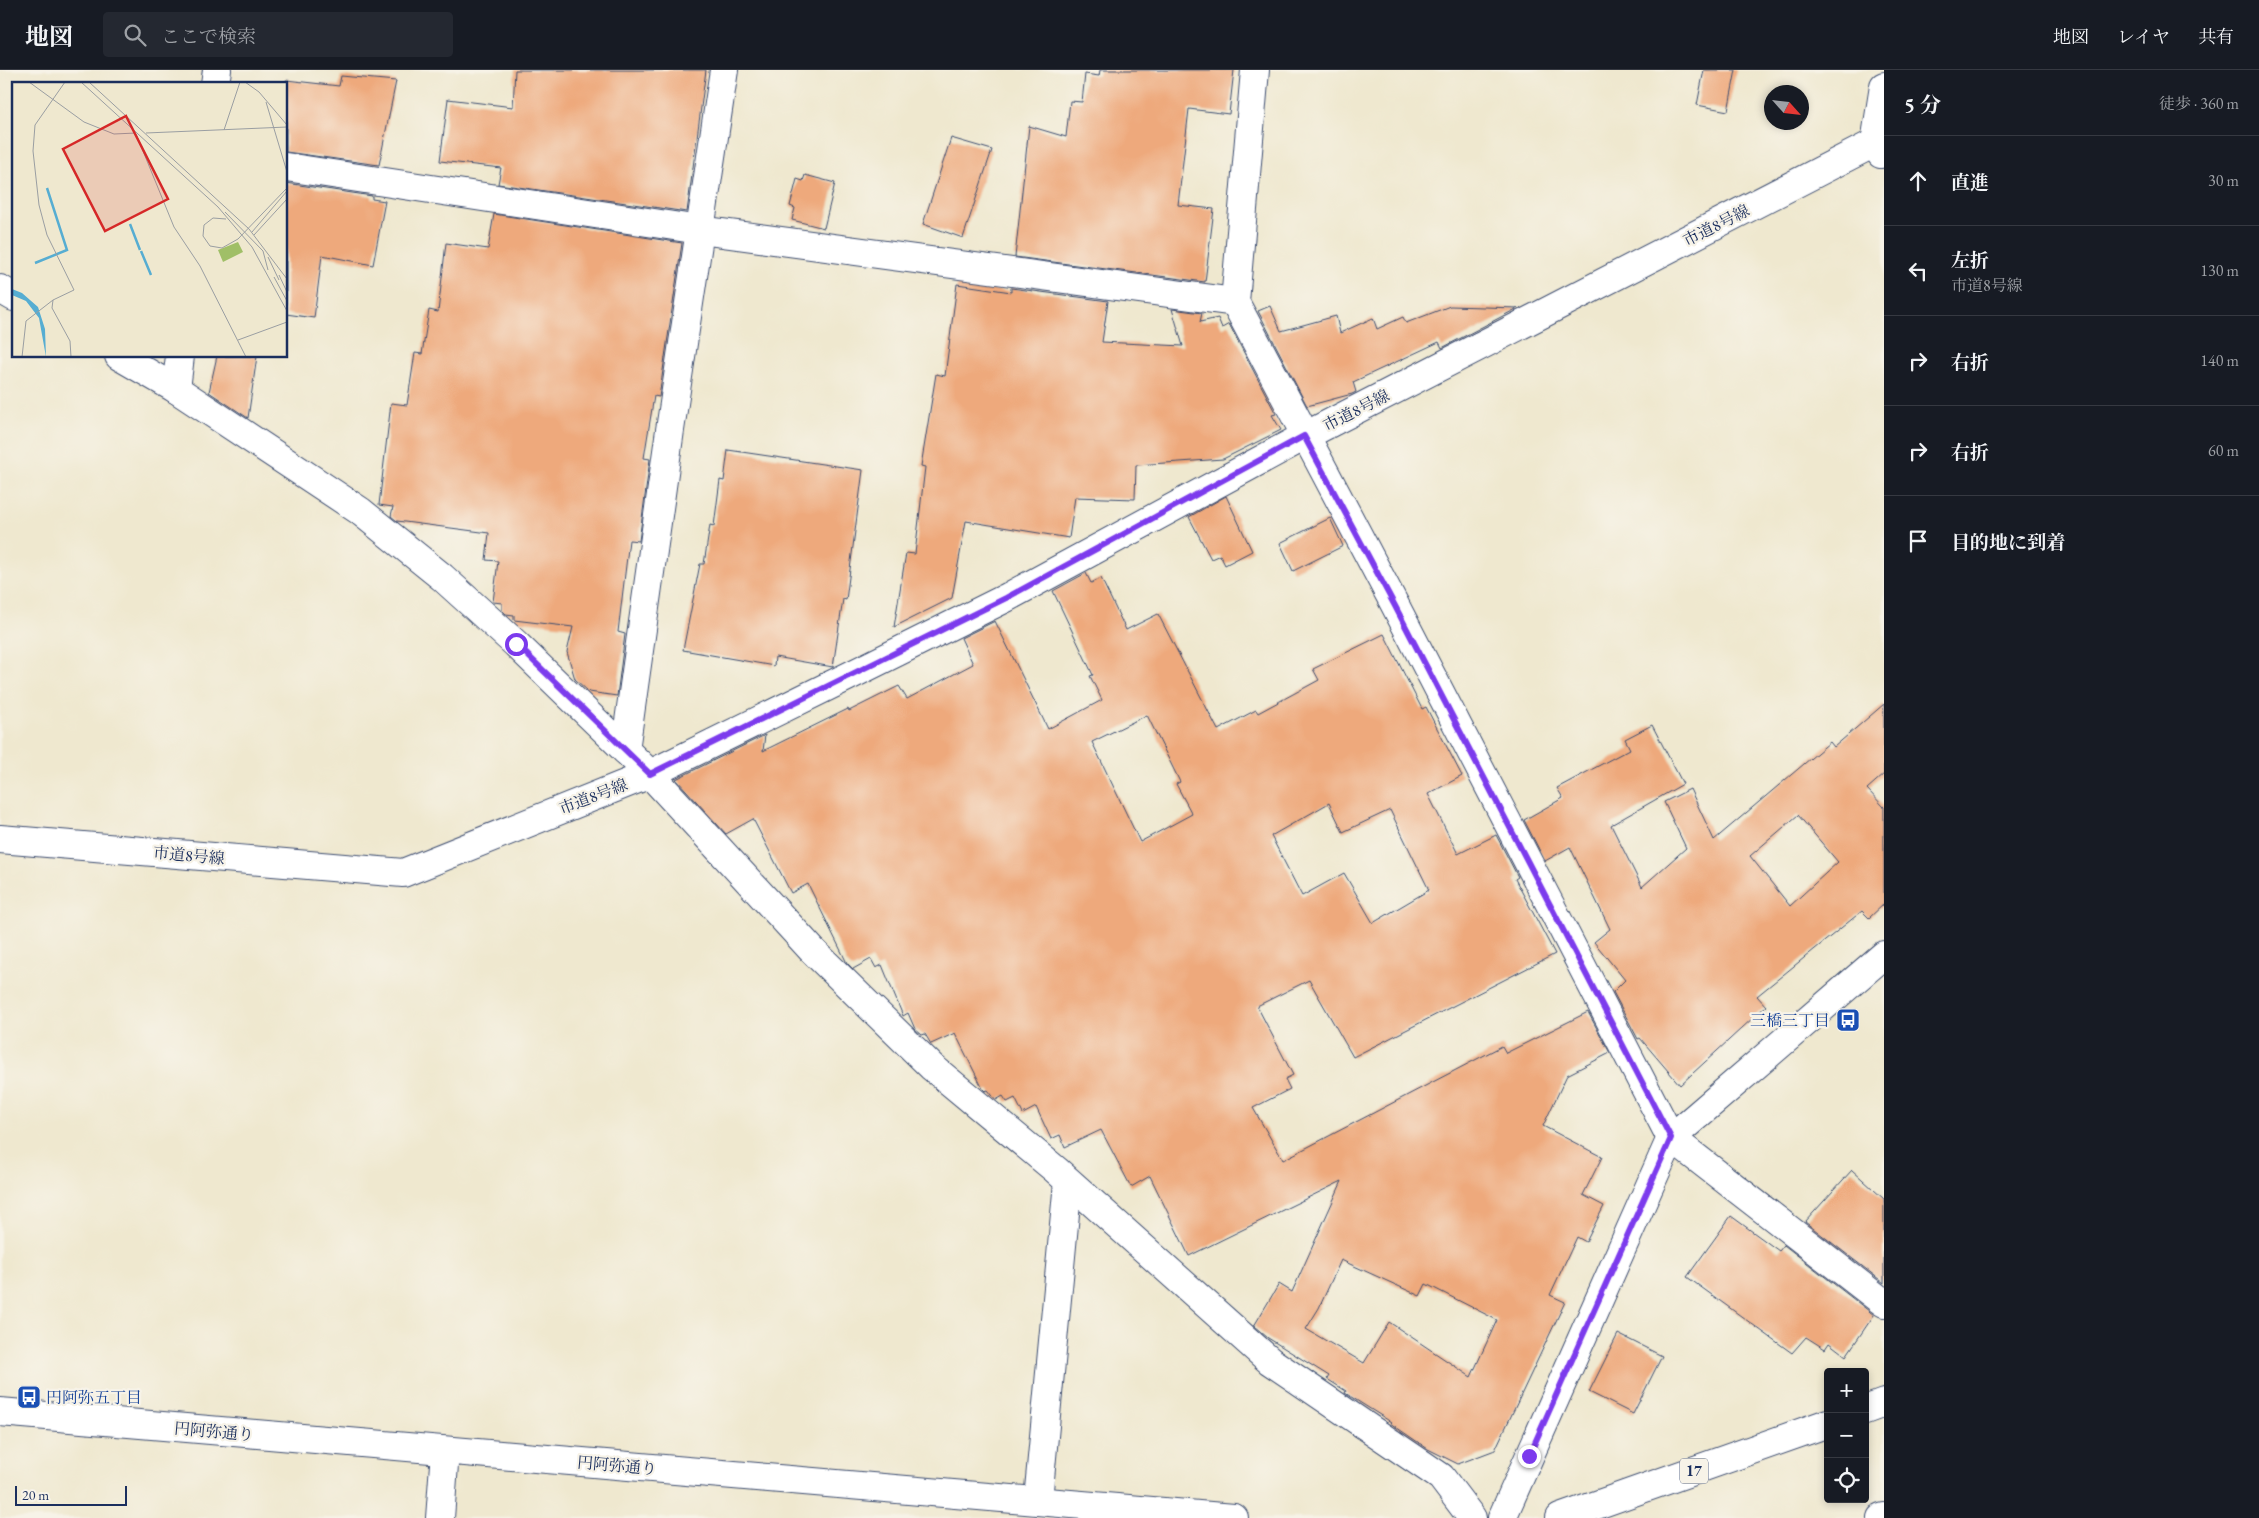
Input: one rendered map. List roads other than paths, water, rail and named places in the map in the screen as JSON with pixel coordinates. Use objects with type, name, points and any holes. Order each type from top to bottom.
[{"type":"main road","points":[[626,750],[724,70]]},
{"type":"main road","points":[[1255,70],[1235,302],[1671,1138],[1884,1303]]},
{"type":"main road","points":[[1881,147],[1884,86]]},
{"type":"main road","name":"市道8号線","points":[[0,839],[404,873],[650,774],[1006,598],[1304,436],[1881,147]]},
{"type":"main road","points":[[288,167],[700,230],[1235,302]]},
{"type":"main road","points":[[0,289],[12,296]]},
{"type":"main road","points":[[122,358],[176,389],[360,511],[442,577],[626,750],[819,957],[932,1067],[1068,1182],[1270,1361],[1441,1478],[1472,1518]]},
{"type":"main road","points":[[176,389],[180,358]]},
{"type":"main road","points":[[1502,1518],[1671,1138],[1884,955]]},
{"type":"main road","points":[[1038,1500],[1068,1182]]},
{"type":"main road","points":[[1869,1409],[1884,1403]]},
{"type":"main road","name":"円阿弥通り","points":[[0,1412],[1234,1518]]},
{"type":"main road","name":"17","points":[[1560,1518],[1824,1424]]},
{"type":"main road","points":[[440,1518],[445,1451]]},
{"type":"place","name":"三橋三丁目","points":[[1848,1020]]},
{"type":"place","name":"円阿弥五丁目","points":[[29,1397]]}]
